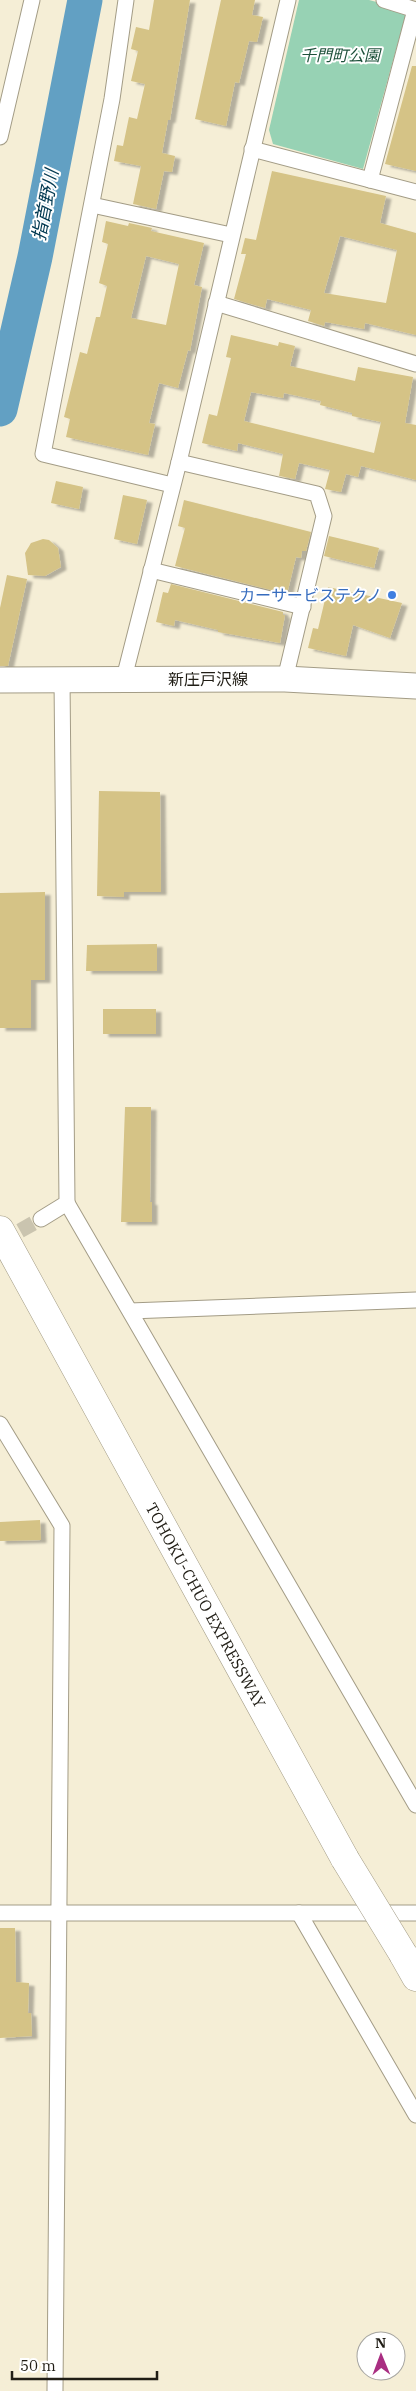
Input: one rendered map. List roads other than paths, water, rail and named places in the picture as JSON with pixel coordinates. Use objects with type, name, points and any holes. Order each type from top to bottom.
[{"type":"highway","name":"TOHOKU-CHUO EXPRESSWAY","points":[[0,1230],[345,1859],[409,1965]]},
{"type":"main road","name":"新庄戸沢線","points":[[0,680],[124,678],[285,679],[415,683]]},
{"type":"street","points":[[0,136],[32,0]]},
{"type":"street","points":[[126,0],[112,99],[43,454],[172,486]]},
{"type":"street","points":[[124,678],[179,462],[288,0]]},
{"type":"street","points":[[370,180],[415,10],[384,0]]},
{"type":"street","points":[[252,149],[416,192]]},
{"type":"street","points":[[92,204],[231,236]]},
{"type":"street","points":[[216,303],[416,364]]},
{"type":"street","points":[[179,462],[316,494],[324,516],[285,679]]},
{"type":"street","points":[[151,570],[303,607]]},
{"type":"street","points":[[62,680],[67,1203],[416,1805]]},
{"type":"street","points":[[41,1219],[67,1203]]},
{"type":"street","points":[[130,1312],[416,1300]]},
{"type":"street","points":[[0,1424],[62,1526],[55,2391]]},
{"type":"street","points":[[0,1913],[416,1913]]},
{"type":"street","points":[[299,1913],[416,2115]]},
{"type":"waterway","name":"指首野川","points":[[0,409],[35,257],[85,0]]},
{"type":"tunnel","points":[[0,1242],[41,1219]]},
{"type":"place","name":"カーサービステクノ","points":[[392,595]]},
{"type":"park label","name":"千門町公園","points":[[340,55]]}]
